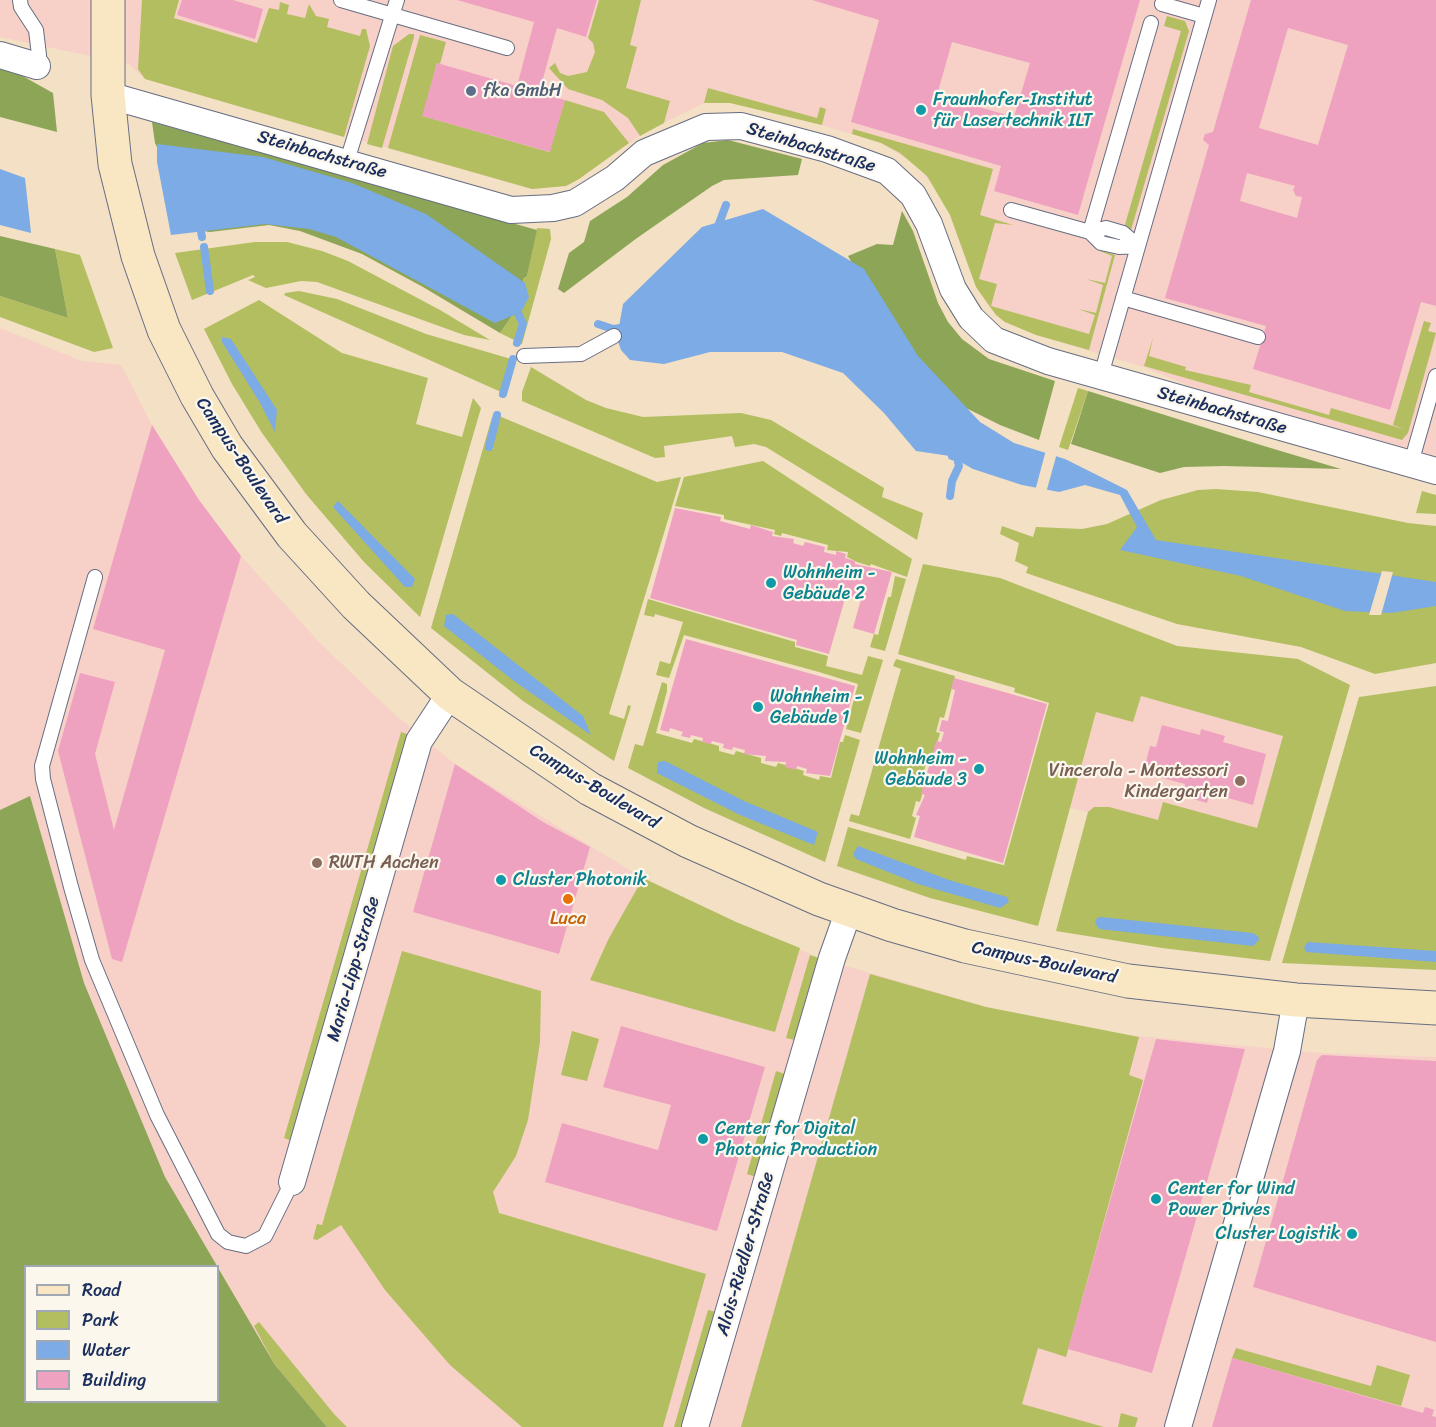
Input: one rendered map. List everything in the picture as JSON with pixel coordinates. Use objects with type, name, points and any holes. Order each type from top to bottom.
[{"type":"street","name":"Campus-Boulevard","points":[[108,0],[108,95],[115,164],[138,256],[164,330],[197,396],[227,447],[292,535],[356,605],[450,694],[600,795],[716,854],[849,910],[965,946],[1083,973],[1178,987],[1296,1000],[1436,1008]]},
{"type":"street","points":[[0,55],[37,66]]},
{"type":"street","name":"Steinbachstraße","points":[[108,95],[347,161],[512,210],[553,208],[575,203],[615,177],[644,153],[706,127],[741,126],[797,141],[887,171],[913,195],[929,224],[953,289],[971,318],[994,340],[1039,358],[1436,471]]},
{"type":"street","name":"Maria-Lipp-Straße","points":[[292,1182],[419,741],[450,694]]},
{"type":"street","name":"Alois-Riedler-Straße","points":[[695,1427],[832,958],[849,910]]},
{"type":"street","points":[[1178,1427],[1287,1051],[1296,1000]]},
{"type":"lane","points":[[20,0],[21,7],[36,30],[39,55],[37,66]]},
{"type":"lane","points":[[340,0],[507,48]]},
{"type":"lane","points":[[347,161],[397,0]]},
{"type":"lane","points":[[1101,375],[1209,0]]},
{"type":"lane","points":[[1162,4],[1204,16]]},
{"type":"lane","points":[[1090,232],[1151,23]]},
{"type":"lane","points":[[1011,210],[1090,232],[1106,228],[1123,233],[1138,246]]},
{"type":"lane","points":[[1123,298],[1258,337]]},
{"type":"lane","points":[[524,356],[580,354],[614,336]]},
{"type":"lane","points":[[1411,463],[1436,376]]},
{"type":"lane","points":[[95,577],[42,766],[43,779],[70,887],[92,960],[157,1115],[218,1234],[228,1242],[246,1246],[265,1236],[292,1182]]},
{"type":"shaded area","points":[[0,0],[1436,0],[1436,460],[1232,404],[1144,367],[1036,335],[1005,322],[989,307],[976,287],[950,215],[938,191],[915,164],[881,143],[788,115],[730,103],[704,103],[645,132],[566,186],[532,189],[145,79],[129,64],[0,37]]},
{"type":"shaded area","name":"RWTH Aachen","points":[[0,328],[82,361],[121,365],[152,425],[199,500],[241,556],[319,642],[393,713],[455,764],[643,878],[819,958],[986,1007],[1106,1033],[1321,1053],[1436,1057],[1436,1427],[309,1427],[219,1265],[195,1265],[0,828]]},
{"type":"shaded area","points":[[1141,696],[1284,736],[1257,829],[1086,821],[1088,812],[1070,808],[1096,712]]},
{"type":"green space","points":[[142,0],[179,0],[174,18],[257,43],[269,8],[279,10],[280,2],[289,5],[287,14],[305,18],[309,4],[316,16],[329,19],[327,27],[360,36],[362,29],[366,29],[370,46],[344,137],[145,79],[138,69]]},
{"type":"green space","points":[[599,0],[641,0],[630,45],[637,47],[626,88],[670,101],[664,123],[640,136],[628,118],[602,100],[568,89],[549,68],[555,63],[560,73],[568,76],[587,72],[595,52],[593,43],[588,38]]},
{"type":"green space","points":[[1167,16],[1185,21],[1189,31],[1131,230],[1124,228],[1181,31],[1164,26]]},
{"type":"green space","points":[[409,34],[414,34],[414,37],[382,148],[367,144],[393,46]]},
{"type":"green space","points":[[420,35],[446,42],[440,64],[437,63],[423,116],[549,152],[565,100],[604,112],[629,143],[566,186],[532,189],[388,148]]},
{"type":"green space","points":[[0,69],[19,74],[53,93],[57,132],[0,117]]},
{"type":"green space","points":[[708,88],[817,118],[820,107],[826,109],[822,125],[730,103],[704,103]]},
{"type":"green space","points":[[152,122],[537,230],[527,276],[523,279],[523,300],[500,333],[362,254],[300,231],[269,225],[210,232],[181,228],[164,162],[155,143]]},
{"type":"green space","points":[[853,129],[993,169],[980,215],[1013,225],[995,223],[979,279],[997,284],[991,306],[1089,334],[1095,315],[1078,309],[1096,313],[1103,285],[1086,279],[1105,283],[1112,256],[1095,249],[1115,255],[1089,350],[1036,335],[1005,322],[996,315],[976,287],[950,215],[927,176],[900,153],[881,143],[852,134]]},
{"type":"green space","points":[[728,140],[802,159],[798,175],[724,180],[637,238],[564,293],[558,289],[569,253],[584,242],[590,221],[627,197],[663,165],[703,143]]},
{"type":"green space","points":[[902,211],[913,231],[938,303],[948,322],[962,339],[989,359],[1055,381],[1039,440],[1000,425],[962,406],[932,385],[879,311],[848,256],[877,244],[893,245]]},
{"type":"green space","points":[[537,228],[550,229],[551,239],[522,344],[519,343],[524,324],[518,314],[515,316],[520,325],[516,341],[500,333],[523,300],[523,279],[527,276]]},
{"type":"green space","points":[[0,236],[55,249],[68,318],[0,296]]},
{"type":"green space","points":[[255,242],[287,242],[322,251],[348,261],[440,310],[490,340],[464,335],[317,282],[301,281],[266,288],[248,280],[255,277],[253,275],[192,300],[175,253]]},
{"type":"green space","points":[[55,249],[80,255],[113,348],[94,352],[0,317],[0,296],[68,318]]},
{"type":"green space","points":[[299,291],[337,299],[426,334],[511,359],[501,392],[284,295]]},
{"type":"green space","points":[[259,300],[342,353],[428,378],[416,424],[462,437],[473,398],[481,408],[420,617],[364,562],[306,494],[262,433],[232,384],[204,329]]},
{"type":"green space","points":[[1424,321],[1431,323],[1428,331],[1436,333],[1408,433],[1402,440],[1144,366],[1153,338],[1149,356],[1186,367],[1185,370],[1251,385],[1249,392],[1329,415],[1331,408],[1404,429],[1393,425]]},
{"type":"green space","points":[[531,367],[586,400],[606,408],[643,417],[741,413],[771,420],[884,488],[882,497],[923,513],[917,540],[766,447],[754,444],[735,447],[732,436],[664,446],[665,457],[655,458],[522,401],[522,392]]},
{"type":"green space","points":[[1078,388],[1088,391],[1068,450],[1059,447]]},
{"type":"green space","points":[[1088,391],[1341,469],[1224,466],[1184,467],[1160,473],[1071,444]]},
{"type":"green space","points":[[493,414],[487,446],[484,447],[494,449],[490,446],[499,416],[657,482],[681,477],[609,714],[624,719],[628,705],[631,706],[614,761],[523,701],[431,628]]},
{"type":"green space","points":[[763,461],[912,559],[907,577],[871,564],[870,566],[857,562],[847,557],[848,552],[827,550],[828,545],[782,533],[781,536],[774,534],[775,530],[724,519],[724,515],[675,506],[684,477]]},
{"type":"green space","points":[[1198,490],[1258,492],[1408,523],[1436,526],[1436,663],[1375,674],[1301,647],[1177,624],[1026,573],[1028,567],[1015,561],[1019,543],[1000,534],[1002,526],[1033,537],[1036,527],[1082,529],[1107,524],[1161,500]]},
{"type":"green space","points":[[1422,491],[1436,495],[1436,514],[1416,513]]},
{"type":"green space","points":[[923,564],[1000,578],[1177,646],[1298,659],[1350,685],[1270,961],[1162,948],[1056,931],[1088,812],[1094,807],[1109,807],[1158,820],[1163,802],[1257,828],[1283,736],[1141,696],[1133,722],[1096,712],[1038,926],[930,898],[837,866],[848,827],[966,860],[967,856],[1011,867],[1004,865],[1049,703],[1014,692],[1015,688],[898,654]]},
{"type":"green space","points":[[895,576],[906,579],[885,651],[870,647],[874,634],[878,635],[888,597],[891,597]]},
{"type":"green space","points":[[648,599],[795,642],[795,647],[828,656],[826,666],[862,675],[868,656],[883,660],[861,733],[846,729],[858,684],[819,672],[684,635],[669,678],[656,675],[660,661],[670,664],[683,622],[655,614],[654,617],[644,615]]},
{"type":"green space","points":[[896,659],[955,676],[944,718],[940,717],[936,732],[940,733],[932,760],[927,759],[923,775],[927,776],[920,802],[916,801],[912,816],[916,818],[910,839],[849,821],[851,814],[859,816],[901,669],[893,666]]},
{"type":"green space","points":[[662,682],[667,684],[667,691],[656,733],[692,743],[694,739],[719,746],[719,751],[734,755],[736,751],[761,758],[761,763],[776,767],[778,763],[785,765],[804,771],[803,775],[819,780],[820,776],[831,778],[840,742],[843,742],[845,735],[860,740],[825,862],[704,808],[628,768],[635,744],[643,746]]},
{"type":"green space","points":[[1436,686],[1436,970],[1282,963],[1359,697]]},
{"type":"green space","points":[[401,732],[410,735],[292,1141],[284,1138]]},
{"type":"green space","points":[[30,796],[84,983],[165,1177],[216,1265],[24,1265],[24,1403],[219,1403],[219,1270],[275,1365],[327,1427],[0,1427],[0,810]]},
{"type":"green space","points":[[643,878],[736,922],[800,948],[775,1032],[590,980],[608,940]]},
{"type":"green space","points":[[402,951],[541,991],[540,1042],[528,1120],[516,1156],[493,1192],[499,1213],[706,1274],[663,1427],[522,1427],[450,1365],[385,1290],[341,1225],[317,1240],[313,1239],[317,1224],[322,1225]]},
{"type":"green space","points":[[810,955],[819,958],[795,1040],[786,1038]]},
{"type":"green space","points":[[870,974],[986,1007],[1139,1037],[1129,1075],[1143,1080],[1066,1357],[1038,1348],[1022,1404],[1104,1427],[741,1427]]},
{"type":"green space","points":[[572,1031],[599,1039],[587,1081],[561,1075]]},
{"type":"green space","points":[[776,1071],[785,1074],[756,1177],[747,1174]]},
{"type":"green space","points":[[708,1310],[717,1312],[684,1427],[674,1427]]},
{"type":"green space","points":[[259,1322],[347,1427],[327,1427],[275,1365],[254,1326]]},
{"type":"green space","points":[[1236,1348],[1371,1386],[1377,1365],[1410,1375],[1401,1406],[1232,1358]]},
{"type":"green space","points":[[1121,1413],[1138,1418],[1135,1427],[1118,1427]]},
{"type":"water","points":[[157,144],[263,157],[352,183],[426,214],[525,283],[529,297],[521,312],[495,323],[336,237],[309,229],[265,224],[171,235],[157,162]]},
{"type":"water","points":[[0,169],[25,178],[31,233],[0,225]]},
{"type":"water","points":[[763,209],[864,269],[918,356],[980,422],[1014,443],[1065,459],[1127,490],[1156,540],[1436,582],[1436,606],[1391,613],[1345,611],[1241,576],[1120,550],[1137,527],[1120,495],[1085,485],[1059,492],[1022,485],[973,469],[950,456],[916,451],[884,413],[843,373],[782,352],[710,352],[664,364],[630,360],[621,350],[617,338],[623,304],[702,227]]},
{"type":"water","points":[[222,337],[231,339],[277,410],[275,432],[259,401],[222,342]]},
{"type":"water","points":[[338,501],[415,579],[412,587],[405,587],[333,507]]},
{"type":"water","points":[[453,614],[583,716],[591,735],[514,681],[444,626],[446,615]]},
{"type":"water","points":[[665,761],[744,801],[818,832],[814,845],[740,815],[657,773],[658,762]]},
{"type":"water","points":[[858,846],[949,880],[1007,897],[1009,902],[1000,908],[918,884],[856,859],[853,854]]},
{"type":"water","points":[[1097,918],[1252,933],[1258,936],[1259,940],[1253,946],[1099,929],[1095,923]]},
{"type":"water","points":[[1308,942],[1436,951],[1436,962],[1306,952],[1304,947]]},
{"type":"pier","points":[[1046,450],[1057,453],[1046,493],[1035,491]]},
{"type":"pier","points":[[1382,571],[1393,572],[1381,615],[1369,615]]},
{"type":"building","points":[[182,0],[233,0],[263,9],[255,39],[177,15]]},
{"type":"building","points":[[457,0],[597,0],[586,37],[557,28],[539,93],[565,100],[550,152],[422,116],[437,63],[517,86],[534,22]]},
{"type":"building","name":"Fraunhofer-Institut für Lasertechnik ILT","points":[[812,0],[1140,0],[1078,215],[994,191],[1001,166],[851,122],[879,20]],"holes":[[[952,42],[1030,63],[1014,117],[937,95]]]},
{"type":"building","points":[[1251,0],[1436,0],[1436,306],[1421,302],[1390,410],[1253,369],[1266,326],[1165,298],[1209,145],[1203,140],[1205,134],[1213,132]],"holes":[[[1288,28],[1348,45],[1318,145],[1259,128]],[[1247,173],[1295,186],[1293,190],[1296,196],[1302,197],[1297,218],[1240,201]]]},
{"type":"building","points":[[152,425],[199,500],[241,556],[122,962],[112,959],[58,751],[80,673],[115,682],[95,754],[114,830],[165,650],[93,629]]},
{"type":"building","name":"Wohnheim - Gebäude 2","points":[[675,508],[721,517],[720,521],[750,529],[751,525],[773,532],[772,536],[794,539],[793,543],[803,546],[805,542],[825,547],[824,552],[836,555],[836,551],[846,554],[845,558],[855,561],[855,564],[892,572],[874,634],[853,628],[861,599],[846,595],[829,654],[796,645],[797,640],[650,598]]},
{"type":"building","name":"Wohnheim - Gebäude 1","points":[[686,639],[855,686],[830,776],[806,773],[807,769],[797,766],[796,770],[785,767],[786,762],[765,761],[766,756],[744,754],[745,750],[733,747],[732,750],[723,748],[724,744],[712,741],[711,744],[702,742],[703,738],[691,735],[690,738],[681,736],[683,732],[670,728],[669,732],[660,730]]},
{"type":"building","name":"Wohnheim - Gebäude 3","points":[[954,678],[1047,704],[1003,863],[914,837],[920,816],[916,815],[925,795],[921,794],[924,784],[929,785],[932,774],[927,773],[930,763],[935,764],[938,753],[933,752],[936,741],[941,742],[944,732],[939,731],[942,720],[948,721],[955,690],[951,689]]},
{"type":"building","points":[[1162,725],[1200,735],[1201,729],[1225,736],[1223,742],[1266,754],[1253,805],[1210,793],[1207,803],[1182,796],[1185,784],[1143,773],[1150,746],[1156,747]]},
{"type":"building","name":"Cluster Photonik","points":[[455,764],[543,822],[590,847],[559,954],[413,912]]},
{"type":"building","name":"Center for Digital Photonic Production","points":[[621,1026],[765,1067],[717,1231],[545,1182],[562,1123],[658,1150],[671,1105],[603,1087]]},
{"type":"building","name":"Center for Wind Power Drives","points":[[1156,1039],[1245,1049],[1152,1373],[1068,1349]]},
{"type":"building","name":"Cluster Logistik","points":[[1322,1055],[1436,1061],[1436,1342],[1253,1287],[1317,1060]]},
{"type":"building","points":[[1232,1358],[1423,1413],[1425,1407],[1429,1408],[1434,1410],[1432,1416],[1436,1417],[1436,1427],[1212,1427]]},
{"type":"waterway","points":[[717,229],[726,205]]},
{"type":"waterway","points":[[199,221],[202,237]]},
{"type":"waterway","points":[[204,247],[210,291]]},
{"type":"waterway","points":[[514,305],[523,324],[517,343]]},
{"type":"waterway","points":[[598,324],[613,329],[628,327]]},
{"type":"waterway","points":[[503,394],[513,359]]},
{"type":"waterway","points":[[489,447],[497,415]]},
{"type":"waterway","points":[[950,496],[952,481],[959,466],[957,457],[952,456]]},
{"type":"place","name":"fka GmbH","points":[[471,91]]},
{"type":"place","name":"Fraunhofer-Institut für Lasertechnik ILT","points":[[921,110]]},
{"type":"place","name":"Wohnheim - Gebäude 2","points":[[771,583]]},
{"type":"place","name":"Wohnheim - Gebäude 1","points":[[758,707]]},
{"type":"place","name":"Wohnheim - Gebäude 3","points":[[979,769]]},
{"type":"place","name":"Vincerola - Montessori Kindergarten","points":[[1240,781]]},
{"type":"place","name":"RWTH Aachen","points":[[317,863]]},
{"type":"place","name":"Cluster Photonik","points":[[501,880]]},
{"type":"place","name":"Luca","points":[[568,899]]},
{"type":"place","name":"Center for Digital Photonic Production","points":[[703,1139]]},
{"type":"place","name":"Center for Wind Power Drives","points":[[1156,1199]]},
{"type":"place","name":"Cluster Logistik","points":[[1352,1234]]}]
